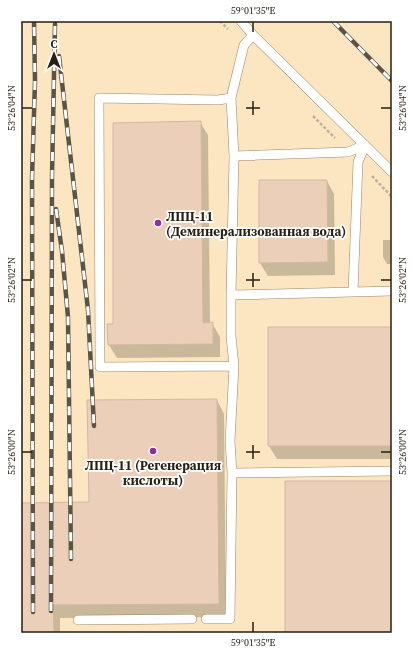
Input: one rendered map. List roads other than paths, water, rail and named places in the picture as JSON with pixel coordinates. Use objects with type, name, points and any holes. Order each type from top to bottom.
[{"type":"lane","points":[[241,21],[253,35],[392,172]]},
{"type":"lane","points":[[206,619],[230,619],[232,473],[230,441],[234,366],[231,336],[234,156],[231,98],[244,45],[253,35]]},
{"type":"lane","points":[[231,98],[218,100],[99,98],[100,366],[234,366]]},
{"type":"lane","points":[[234,156],[348,152],[365,145]]},
{"type":"lane","points":[[353,292],[358,162],[365,145]]},
{"type":"lane","points":[[231,295],[392,291]]},
{"type":"lane","points":[[232,473],[392,471]]},
{"type":"lane","points":[[78,620],[192,619]]},
{"type":"railway","points":[[33,612],[32,178],[35,81],[34,21]]},
{"type":"railway","points":[[333,21],[392,81]]},
{"type":"railway","points":[[51,611],[52,177],[55,24]]},
{"type":"railway","points":[[59,56],[88,310],[94,426]]},
{"type":"railway","points":[[56,209],[62,251],[68,317],[71,559]]},
{"type":"place","name":"ЛПЦ-11 (Деминерализованная вода)","points":[[158,223]]},
{"type":"place","name":"ЛПЦ-11 (Регенерация кислоты)","points":[[153,451]]}]
